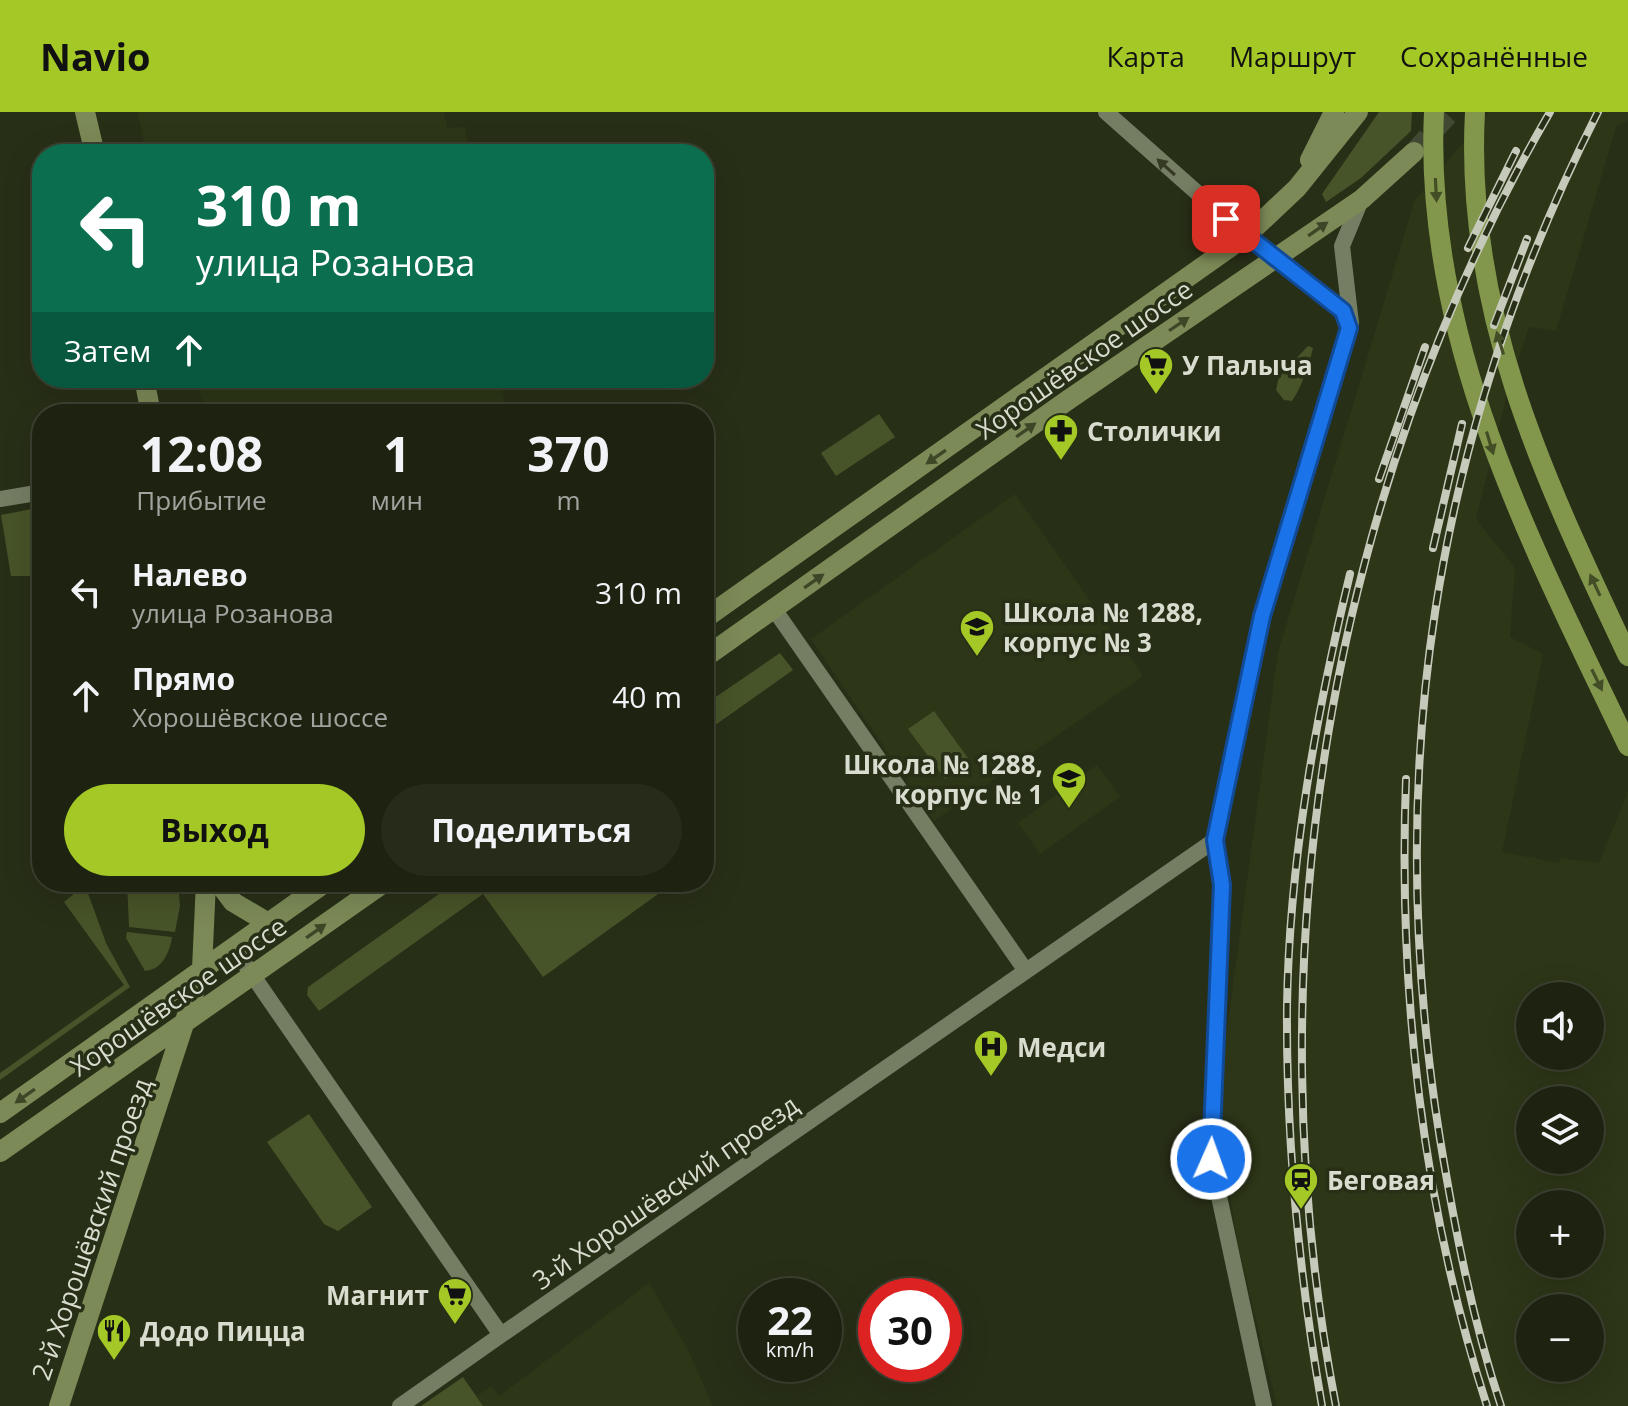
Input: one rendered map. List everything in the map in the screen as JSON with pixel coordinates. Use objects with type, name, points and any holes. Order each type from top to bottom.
[{"type":"main road","points":[[85,112],[93,144]]},
{"type":"main road","points":[[1246,236],[1293,186],[1334,112]]},
{"type":"main road","points":[[1246,236],[1297,188],[1358,112]]},
{"type":"main road","points":[[1434,112],[1440,242],[1462,352],[1495,457],[1628,746]]},
{"type":"main road","points":[[1475,112],[1479,224],[1496,334],[1532,441],[1628,656]]},
{"type":"main road","name":"Хорошёвское шоссе","points":[[714,651],[1068,400],[1362,199],[1414,152]]},
{"type":"main road","name":"Хорошёвское шоссе","points":[[714,612],[1246,236]]},
{"type":"main road","name":"2-й Хорошёвский проезд","points":[[59,1406],[202,969],[206,892]]},
{"type":"main road","points":[[226,892],[233,902],[267,922]]},
{"type":"main road","name":"Хорошёвское шоссе","points":[[0,1113],[311,892]]},
{"type":"main road","name":"Хорошёвское шоссе","points":[[0,1152],[371,892]]},
{"type":"main road","points":[[202,969],[220,982],[248,978]]},
{"type":"street","points":[[1106,112],[1246,236],[1343,311],[1348,335]]},
{"type":"street","points":[[1264,1406],[1211,1159],[1222,885],[1215,840],[1266,601],[1348,335],[1351,307],[1342,246],[1352,214],[1362,199]]},
{"type":"street","points":[[0,499],[32,494]]},
{"type":"street","points":[[774,609],[1026,971]]},
{"type":"street","name":"3-й Хорошёвский проезд","points":[[400,1406],[1215,840]]},
{"type":"street","points":[[233,947],[248,978],[501,1335]]},
{"type":"shaded area","points":[[138,112],[444,112],[447,128],[465,127],[467,144],[144,144]]},
{"type":"shaded area","points":[[1379,112],[1412,112],[1411,131],[1361,178],[1326,202],[1322,194]]},
{"type":"shaded area","points":[[1489,112],[1628,112],[1628,120],[1616,127],[1556,331],[1529,327],[1507,394],[1476,519],[1515,568],[1510,637],[1543,654],[1502,852],[1559,863],[1560,858],[1599,863],[1628,791],[1628,1406],[1277,1406],[1238,1245],[1221,1142],[1220,1082],[1278,652],[1415,200]]},
{"type":"shaded area","points":[[1308,346],[1313,348],[1302,383],[1292,401],[1284,400],[1276,390],[1279,377]]},
{"type":"shaded area","points":[[198,388],[502,388],[505,404],[202,404]]},
{"type":"shaded area","points":[[879,414],[895,437],[836,476],[821,453]]},
{"type":"shaded area","name":"Школа № 1288, корпус № 3","points":[[1015,494],[1143,676],[934,821],[811,639]]},
{"type":"shaded area","points":[[32,509],[32,576],[11,576],[1,515]]},
{"type":"shaded area","points":[[780,653],[793,670],[714,726],[714,698]]},
{"type":"shaded area","points":[[934,711],[970,761],[945,779],[908,729]]},
{"type":"shaded area","name":"Школа № 1288, корпус № 1","points":[[1097,765],[1120,797],[1040,854],[1018,823]]},
{"type":"shaded area","points":[[76,892],[88,892],[106,943],[130,987],[0,1080],[0,1073],[124,985],[64,902]]},
{"type":"shaded area","points":[[127,892],[179,892],[180,906],[175,932],[129,927]]},
{"type":"shaded area","points":[[442,892],[661,892],[543,977],[483,894],[319,1011],[307,995],[308,987]]},
{"type":"shaded area","points":[[127,932],[172,937],[160,964],[145,971],[126,938]]},
{"type":"shaded area","points":[[309,1114],[372,1207],[338,1231],[324,1224],[267,1142]]},
{"type":"shaded area","points":[[649,1283],[687,1348],[713,1406],[483,1406],[477,1396],[491,1386],[499,1396]]},
{"type":"shaded area","points":[[463,1377],[483,1406],[421,1406]]},
{"type":"tunnel","points":[[1414,152],[1451,112]]},
{"type":"railway","points":[[1336,1406],[1312,1241],[1302,1074],[1307,906],[1327,740],[1361,576],[1410,416],[1473,261],[1550,112]]},
{"type":"railway","points":[[1501,1406],[1481,1340],[1458,1240],[1440,1139],[1423,1004],[1417,872],[1421,741],[1435,612],[1460,485],[1495,360],[1541,235],[1598,112]]},
{"type":"railway","points":[[1468,248],[1516,151]]},
{"type":"railway","points":[[1494,325],[1527,239]]},
{"type":"railway","points":[[1379,479],[1425,347]]},
{"type":"railway","points":[[1433,548],[1462,424]]},
{"type":"railway","points":[[1322,1406],[1296,1207],[1289,1107],[1287,1007],[1293,898],[1306,789],[1350,574]]},
{"type":"railway","points":[[1406,779],[1406,937],[1419,1096],[1446,1253],[1487,1406]]},
{"type":"place","name":"У Палыча","points":[[1156,396]]},
{"type":"place","name":"Столички","points":[[1061,462]]},
{"type":"place","name":"Школа № 1288, корпус № 3","points":[[977,658]]},
{"type":"place","name":"Школа № 1288, корпус № 1","points":[[1069,810]]},
{"type":"place","name":"Медси","points":[[991,1078]]},
{"type":"place","name":"Беговая","points":[[1301,1211]]},
{"type":"place","name":"Магнит","points":[[455,1326]]},
{"type":"place","name":"Додо Пицца","points":[[114,1362]]},
{"type":"route","points":[[1211,1159],[1222,885],[1215,840],[1262,616],[1285,530],[1349,328],[1347,315],[1343,311],[1226,219]]}]
